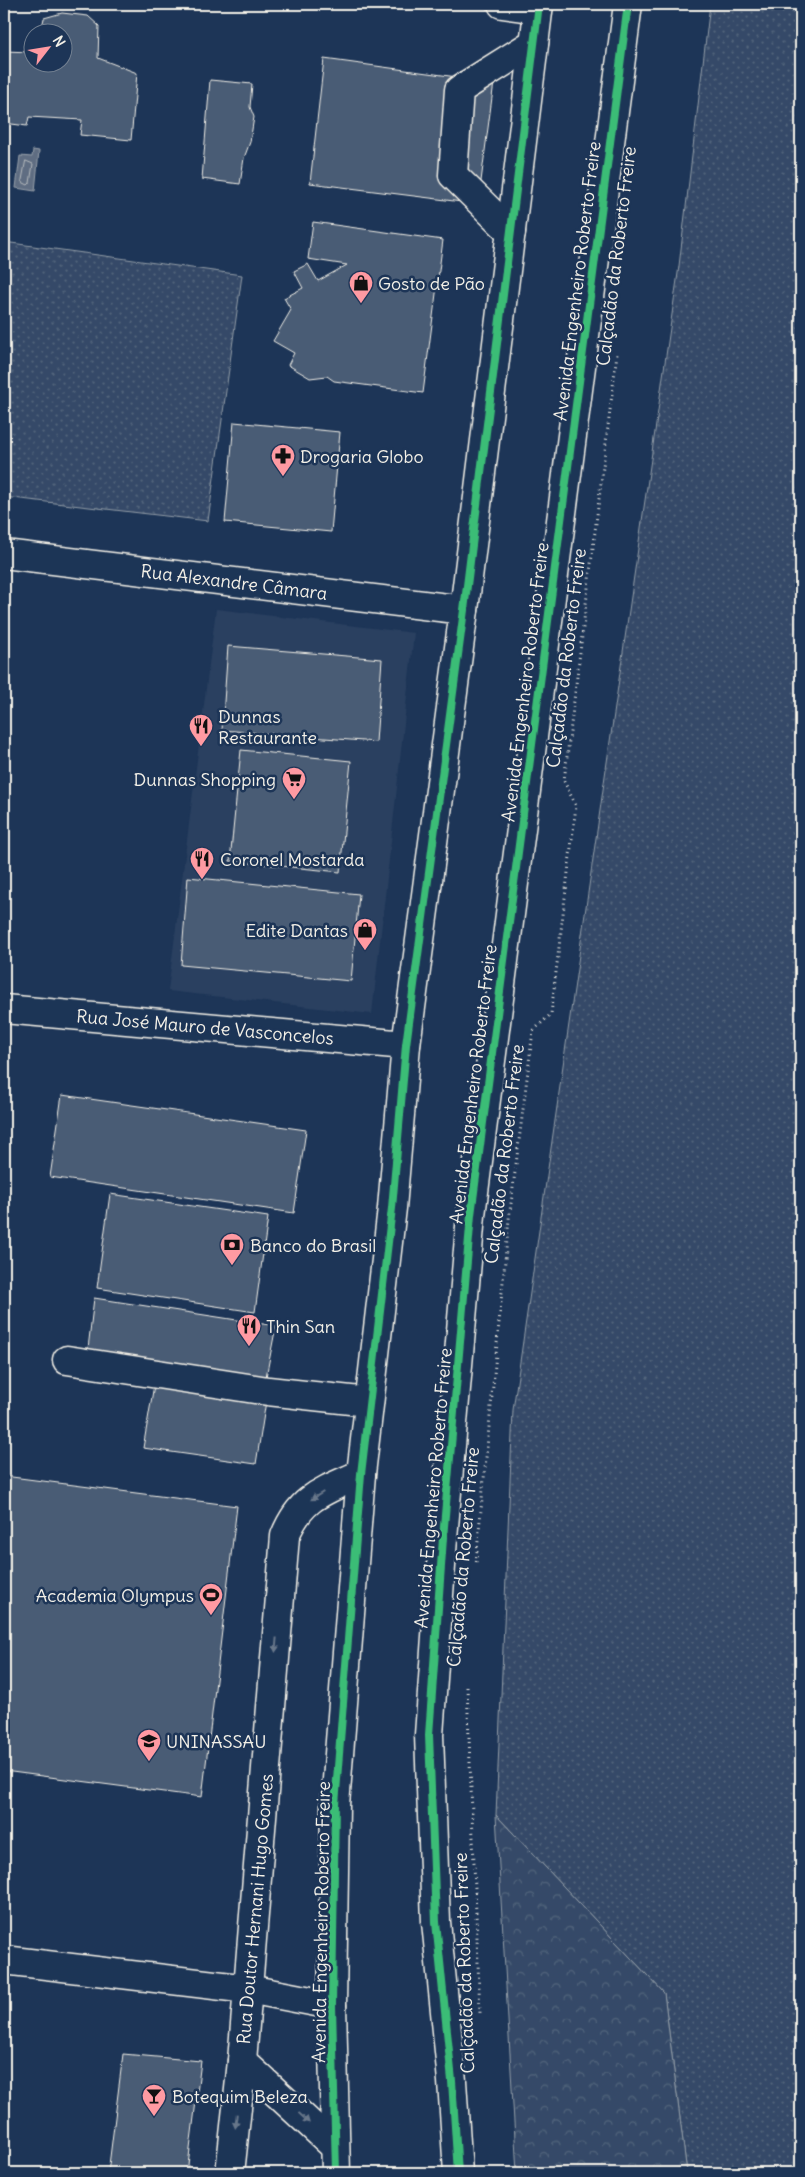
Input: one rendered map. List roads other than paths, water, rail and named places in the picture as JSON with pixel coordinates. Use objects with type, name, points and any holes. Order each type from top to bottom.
[{"type":"main road","points":[[502,4],[539,6]]},
{"type":"main road","name":"Avenida Engenheiro Roberto Freire","points":[[458,2173],[452,2081],[436,1922],[428,1735],[443,1538],[471,1215],[628,4]]},
{"type":"main road","name":"Avenida Engenheiro Roberto Freire","points":[[336,2173],[332,2005],[336,1806],[361,1474],[392,1208],[406,1045],[464,610],[539,6]]},
{"type":"main road","points":[[510,232],[452,175],[459,90],[534,43]]},
{"type":"main road","name":"Rua Alexandre Câmara","points":[[4,554],[464,610]]},
{"type":"main road","name":"Rua José Mauro de Vasconcelos","points":[[4,1009],[406,1045]]},
{"type":"main road","points":[[67,1360],[268,1391],[369,1402]]},
{"type":"main road","name":"Rua Doutor Hernani Hugo Gomes","points":[[230,2173],[242,2061],[285,1536],[292,1518],[303,1505],[320,1494],[361,1474]]},
{"type":"main road","points":[[4,1960],[248,1989],[332,2005]]},
{"type":"main road","points":[[242,2061],[334,2146]]},
{"type":"water","points":[[33,150],[39,151],[35,191],[16,188],[20,156],[32,157]]},
{"type":"place","name":"Gosto de Pão","points":[[361,304]]},
{"type":"place","name":"Drogaria Globo","points":[[283,477]]},
{"type":"place","name":"Dunnas Restaurante","points":[[201,747]]},
{"type":"place","name":"Dunnas Shopping","points":[[294,800]]},
{"type":"place","name":"Coronel Mostarda","points":[[202,880]]},
{"type":"place","name":"Edite Dantas","points":[[365,951]]},
{"type":"place","name":"Banco do Brasil","points":[[232,1266]]},
{"type":"place","name":"Thin San","points":[[249,1347]]},
{"type":"place","name":"Academia Olympus","points":[[211,1616]]},
{"type":"place","name":"UNINASSAU","points":[[149,1762]]},
{"type":"place","name":"Botequim Beleza","points":[[154,2117]]}]
